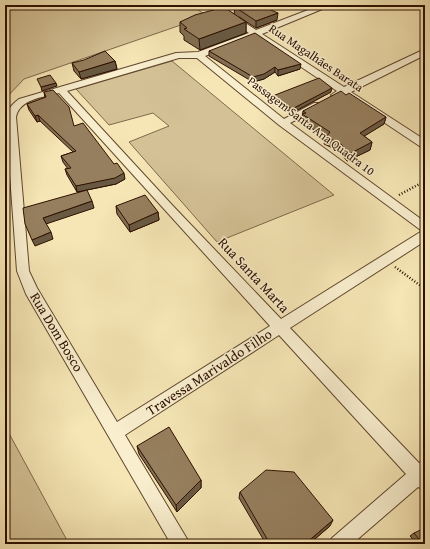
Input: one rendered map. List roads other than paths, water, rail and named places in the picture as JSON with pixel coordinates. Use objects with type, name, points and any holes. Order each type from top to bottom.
[{"type":"street","name":"Rua Magalhães Barata","points":[[213,5],[425,145]]},
{"type":"street","points":[[61,90],[179,55],[199,55],[328,5]]},
{"type":"street","points":[[283,123],[343,91],[425,52]]},
{"type":"street","name":"Passagem Santa Ana Quadra 10","points":[[199,55],[283,123],[425,228]]},
{"type":"street","name":"Rua Dom Bosco","points":[[61,90],[22,101],[14,107],[11,114],[23,270],[31,290],[181,544]]},
{"type":"street","name":"Rua Santa Marta","points":[[61,90],[280,326],[423,475]]},
{"type":"street","name":"Travessa Marivaldo Filho","points":[[116,432],[280,326],[425,235]]},
{"type":"street","points":[[338,544],[423,475]]}]
